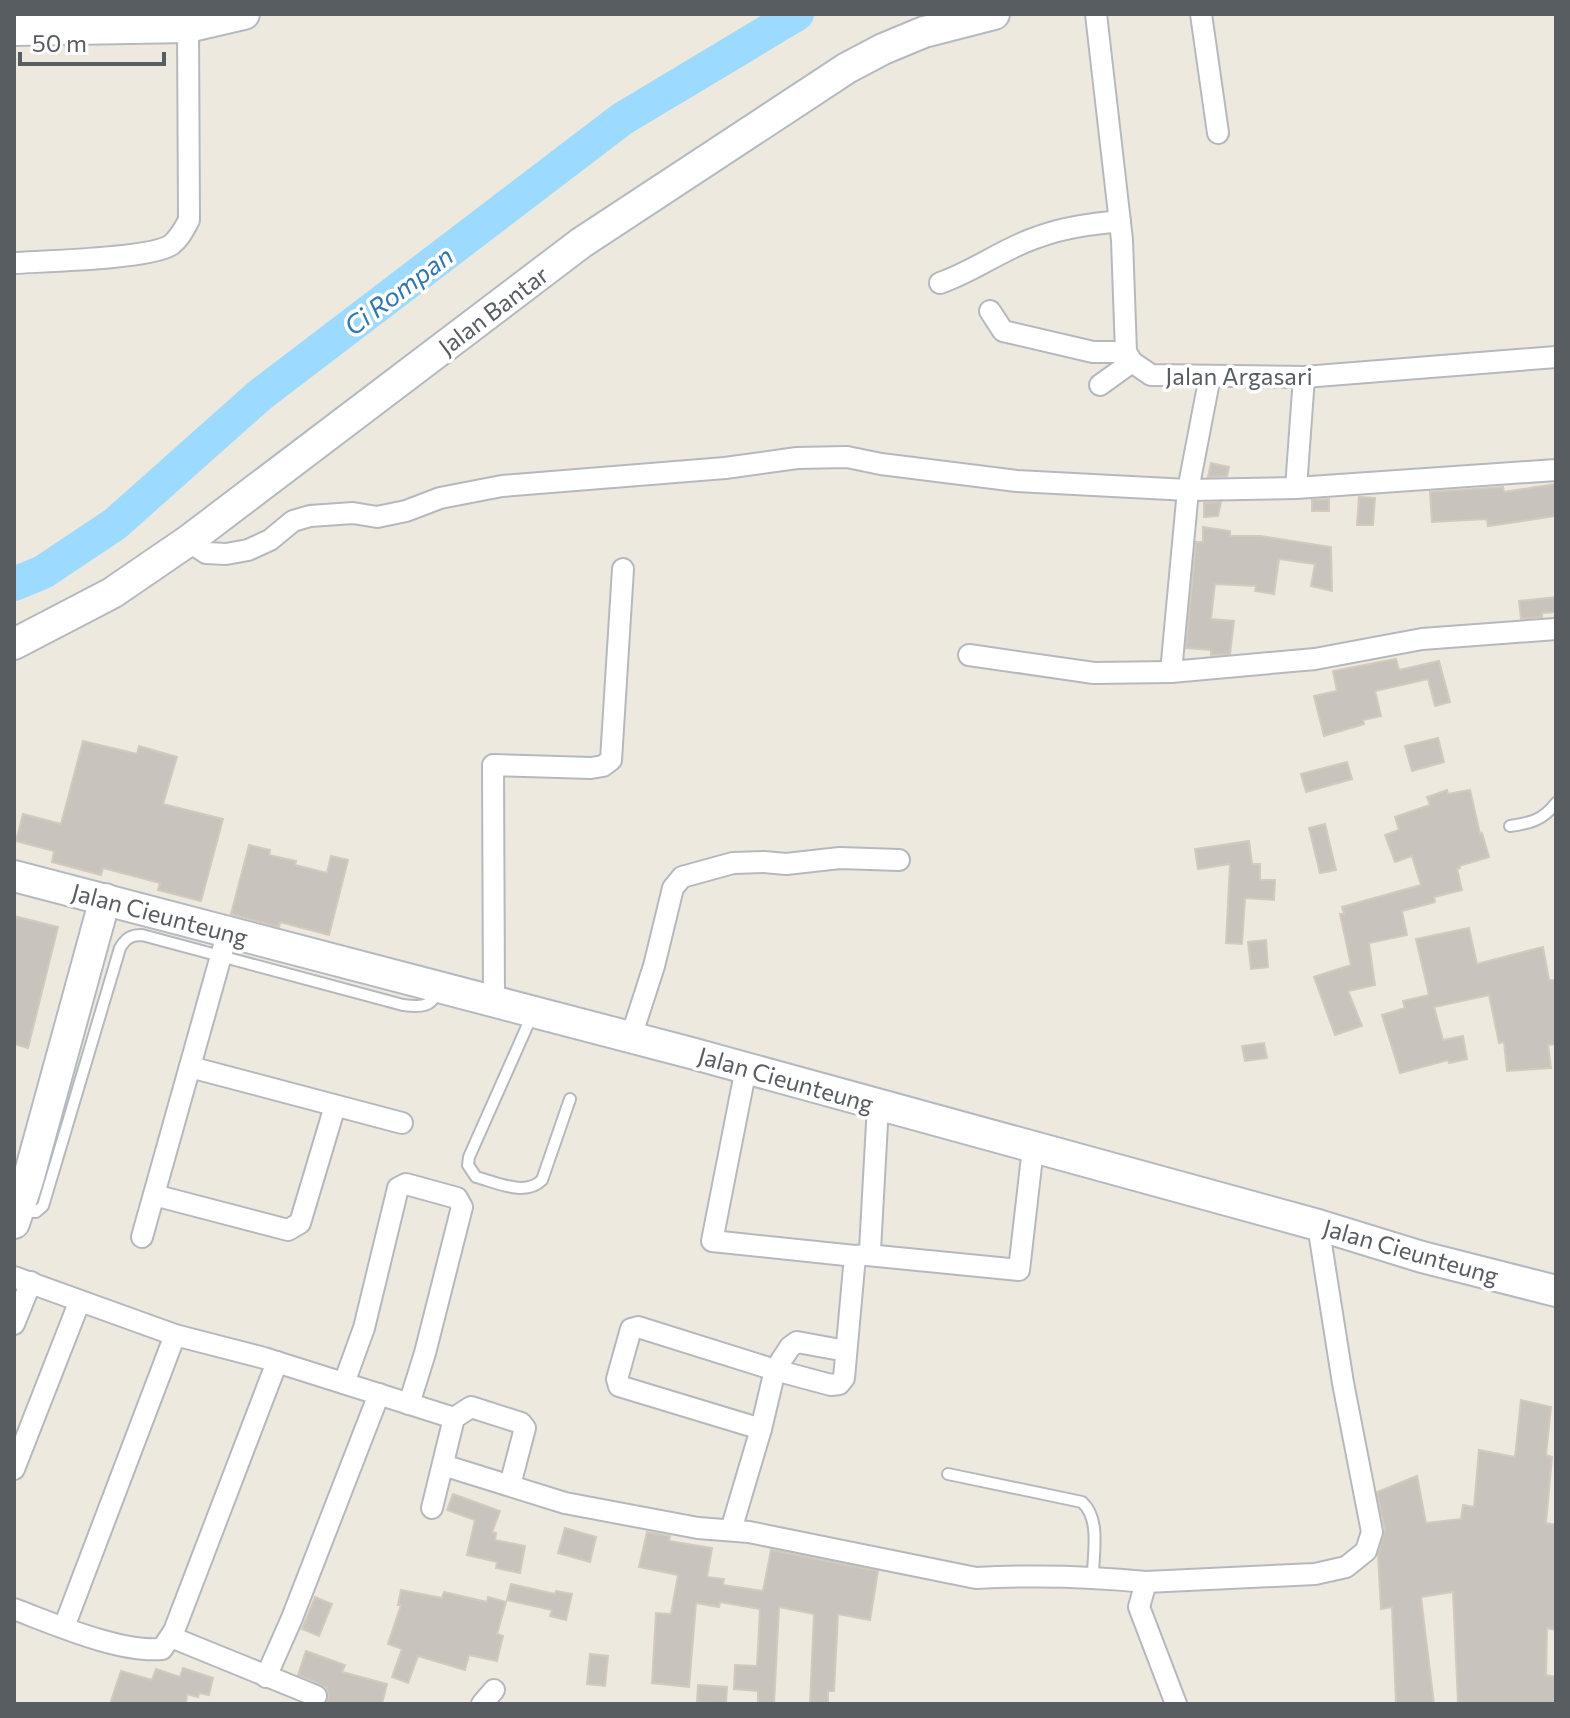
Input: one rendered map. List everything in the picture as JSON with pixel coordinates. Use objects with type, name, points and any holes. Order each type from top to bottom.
[{"type":"street","points":[[14,30],[70,22],[188,27],[244,14]]},
{"type":"street","name":"Jalan Bantar","points":[[14,644],[112,593],[188,541],[581,243],[847,68],[924,32],[994,14]]},
{"type":"street","points":[[1096,14],[1120,221],[1129,357],[1100,385]]},
{"type":"street","points":[[1201,14],[1218,133]]},
{"type":"street","points":[[14,263],[141,254],[169,247],[181,235],[189,220],[188,27]]},
{"type":"street","points":[[940,283],[965,274],[1037,237],[1082,225],[1120,221]]},
{"type":"street","name":"Jalan Argasari","points":[[990,311],[1003,331],[1129,357],[1151,375],[1304,377],[1556,357]]},
{"type":"street","points":[[1171,672],[1188,490],[1210,376]]},
{"type":"street","points":[[1296,488],[1304,377]]},
{"type":"street","points":[[188,541],[206,553],[226,554],[248,550],[270,540],[293,521],[310,516],[353,513],[377,517],[406,511],[440,498],[502,486],[725,468],[797,458],[847,457],[1017,481],[1188,490],[1296,488],[1556,470]]},
{"type":"street","points":[[494,1001],[493,765],[591,768],[603,766],[611,760],[623,569]]},
{"type":"street","points":[[969,655],[1094,673],[1171,672],[1315,659],[1422,639],[1556,629]]},
{"type":"street","points":[[631,1037],[654,966],[673,888],[682,877],[733,863],[786,864],[840,858],[899,860]]},
{"type":"street","name":"Jalan Cieunteung","points":[[14,876],[105,899],[223,944],[494,1001],[1318,1225],[1422,1257],[1556,1291]]},
{"type":"street","points":[[16,1217],[105,899]]},
{"type":"street","points":[[142,1237],[223,944]]},
{"type":"street","points":[[190,1067],[402,1123]]},
{"type":"street","points":[[746,1068],[712,1241],[1019,1270],[1033,1148]]},
{"type":"street","points":[[761,1429],[619,1386],[617,1379],[631,1329],[634,1327],[700,1345],[831,1385],[839,1384],[844,1378],[861,1256],[870,1250],[878,1105]]},
{"type":"street","points":[[154,1195],[288,1230],[300,1223],[335,1106]]},
{"type":"street","points":[[344,1383],[364,1328],[398,1188],[406,1184],[457,1198],[462,1207],[409,1404]]},
{"type":"street","points":[[443,1465],[565,1503],[698,1528],[731,1530],[976,1578],[1093,1576],[1146,1582],[1315,1574],[1346,1567],[1366,1551],[1372,1532],[1343,1383],[1318,1225]]},
{"type":"street","points":[[14,1324],[22,1279],[79,1303],[175,1335],[277,1362],[454,1418]]},
{"type":"street","points":[[14,1469],[79,1303]]},
{"type":"street","points":[[64,1627],[175,1335]]},
{"type":"street","points":[[731,1530],[775,1370],[795,1342],[846,1351]]},
{"type":"street","points":[[14,1609],[114,1644],[145,1651],[162,1649],[171,1637],[277,1362]]},
{"type":"street","points":[[266,1677],[379,1394]]},
{"type":"street","points":[[432,1508],[454,1418],[467,1408],[475,1407],[523,1425],[526,1431],[510,1485]]},
{"type":"street","points":[[1146,1582],[1139,1607],[1176,1704]]},
{"type":"street","points":[[171,1637],[316,1696]]},
{"type":"lane","points":[[1510,826],[1534,823],[1556,803]]},
{"type":"lane","points":[[16,1217],[43,1206],[85,1059],[125,939],[142,935],[223,944]]},
{"type":"lane","points":[[534,1012],[469,1157],[468,1165],[476,1177],[527,1189],[536,1186],[542,1180],[570,1099]]},
{"type":"lane","points":[[948,1474],[1082,1502],[1094,1520],[1093,1576]]},
{"type":"building","points":[[1211,463],[1229,467],[1227,476],[1208,477]]},
{"type":"building","points":[[1556,484],[1556,516],[1488,526],[1487,519],[1432,522],[1430,492],[1503,487],[1504,492]]},
{"type":"building","points":[[1359,497],[1375,498],[1373,525],[1357,525]]},
{"type":"building","points":[[1329,499],[1329,511],[1312,511],[1312,500]]},
{"type":"building","points":[[1221,502],[1218,516],[1204,517],[1204,503]]},
{"type":"building","points":[[1203,527],[1230,531],[1230,536],[1260,536],[1331,547],[1332,591],[1311,586],[1315,564],[1279,559],[1274,594],[1255,591],[1256,586],[1215,584],[1211,619],[1234,621],[1230,654],[1211,655],[1211,650],[1186,648],[1196,542],[1203,542]]},
{"type":"building","points":[[1556,597],[1556,612],[1521,619],[1519,601]]},
{"type":"building","points":[[1396,659],[1399,670],[1439,661],[1450,702],[1435,706],[1428,679],[1375,691],[1381,716],[1324,736],[1314,696],[1337,691],[1333,671]]},
{"type":"building","points":[[1438,738],[1444,762],[1412,771],[1405,746]]},
{"type":"building","points":[[83,741],[137,754],[139,746],[177,757],[163,804],[223,819],[201,901],[158,890],[160,883],[103,868],[101,875],[52,862],[54,851],[16,841],[23,814],[61,824]]},
{"type":"building","points":[[1347,762],[1352,779],[1306,792],[1301,774]]},
{"type":"building","points":[[1447,790],[1448,794],[1470,790],[1489,857],[1459,866],[1462,890],[1434,897],[1435,902],[1402,911],[1407,935],[1369,943],[1375,985],[1348,991],[1362,1026],[1335,1035],[1314,977],[1351,965],[1340,914],[1344,914],[1342,907],[1421,885],[1412,856],[1395,862],[1385,835],[1399,830],[1395,817],[1430,805],[1427,797]]},
{"type":"building","points":[[1325,824],[1336,870],[1320,873],[1309,828]]},
{"type":"building","points":[[1249,841],[1252,864],[1260,864],[1260,880],[1275,880],[1274,900],[1245,898],[1242,944],[1226,943],[1230,864],[1198,869],[1195,849]]},
{"type":"building","points":[[249,845],[270,850],[269,855],[296,861],[295,865],[327,873],[331,856],[348,860],[329,935],[280,922],[279,927],[231,914]]},
{"type":"building","points":[[14,916],[58,927],[28,1048],[14,1044]]},
{"type":"building","points":[[1469,928],[1477,964],[1543,947],[1549,980],[1556,980],[1556,1044],[1548,1045],[1551,1068],[1507,1071],[1504,1042],[1499,1043],[1489,995],[1434,1007],[1443,1040],[1463,1036],[1467,1059],[1449,1063],[1448,1060],[1400,1073],[1382,1015],[1405,1008],[1403,1001],[1429,995],[1416,939]]},
{"type":"building","points":[[1266,940],[1268,967],[1251,969],[1248,942]]},
{"type":"building","points":[[1264,1043],[1267,1058],[1245,1061],[1242,1046]]},
{"type":"building","points":[[1521,1400],[1551,1407],[1546,1455],[1552,1457],[1546,1523],[1556,1525],[1556,1630],[1547,1628],[1546,1675],[1556,1677],[1556,1704],[1458,1704],[1453,1592],[1421,1597],[1434,1704],[1396,1704],[1392,1607],[1381,1609],[1378,1555],[1385,1530],[1377,1492],[1417,1476],[1426,1523],[1461,1519],[1463,1505],[1474,1507],[1479,1450],[1515,1457]]},
{"type":"building","points":[[453,1494],[500,1511],[492,1532],[496,1533],[495,1540],[525,1546],[520,1573],[496,1568],[497,1562],[467,1555],[475,1520],[447,1510]]},
{"type":"building","points":[[565,1528],[596,1537],[590,1562],[558,1553]]},
{"type":"building","points":[[647,1532],[670,1536],[669,1541],[712,1548],[707,1577],[724,1579],[723,1585],[763,1591],[771,1550],[878,1571],[870,1620],[838,1614],[834,1691],[828,1691],[828,1704],[810,1704],[814,1614],[779,1607],[774,1704],[758,1704],[758,1691],[734,1689],[735,1665],[757,1666],[760,1609],[720,1602],[719,1607],[696,1603],[689,1687],[652,1683],[656,1613],[671,1614],[678,1575],[639,1567]]},
{"type":"building","points":[[511,1584],[555,1594],[556,1591],[572,1594],[566,1620],[550,1616],[552,1610],[507,1600]]},
{"type":"building","points":[[401,1590],[442,1598],[444,1592],[487,1602],[488,1597],[506,1602],[497,1634],[503,1636],[497,1661],[469,1655],[465,1670],[418,1656],[408,1683],[392,1677],[402,1649],[388,1644],[401,1605],[398,1605]]},
{"type":"building","points":[[315,1597],[332,1604],[319,1636],[302,1629]]},
{"type":"building","points":[[306,1651],[345,1665],[342,1672],[387,1684],[382,1704],[326,1704],[329,1695],[326,1687],[298,1675]]},
{"type":"building","points":[[590,1654],[608,1656],[605,1686],[587,1684]]},
{"type":"building","points":[[183,1668],[213,1678],[209,1695],[199,1693],[198,1697],[187,1694],[186,1704],[110,1704],[121,1671],[152,1680],[156,1669],[180,1677]]},
{"type":"building","points":[[698,1685],[727,1687],[726,1704],[697,1702]]},
{"type":"waterway","name":"Ci Rompan","points":[[14,584],[43,572],[115,524],[260,395],[622,119],[797,14]]}]
